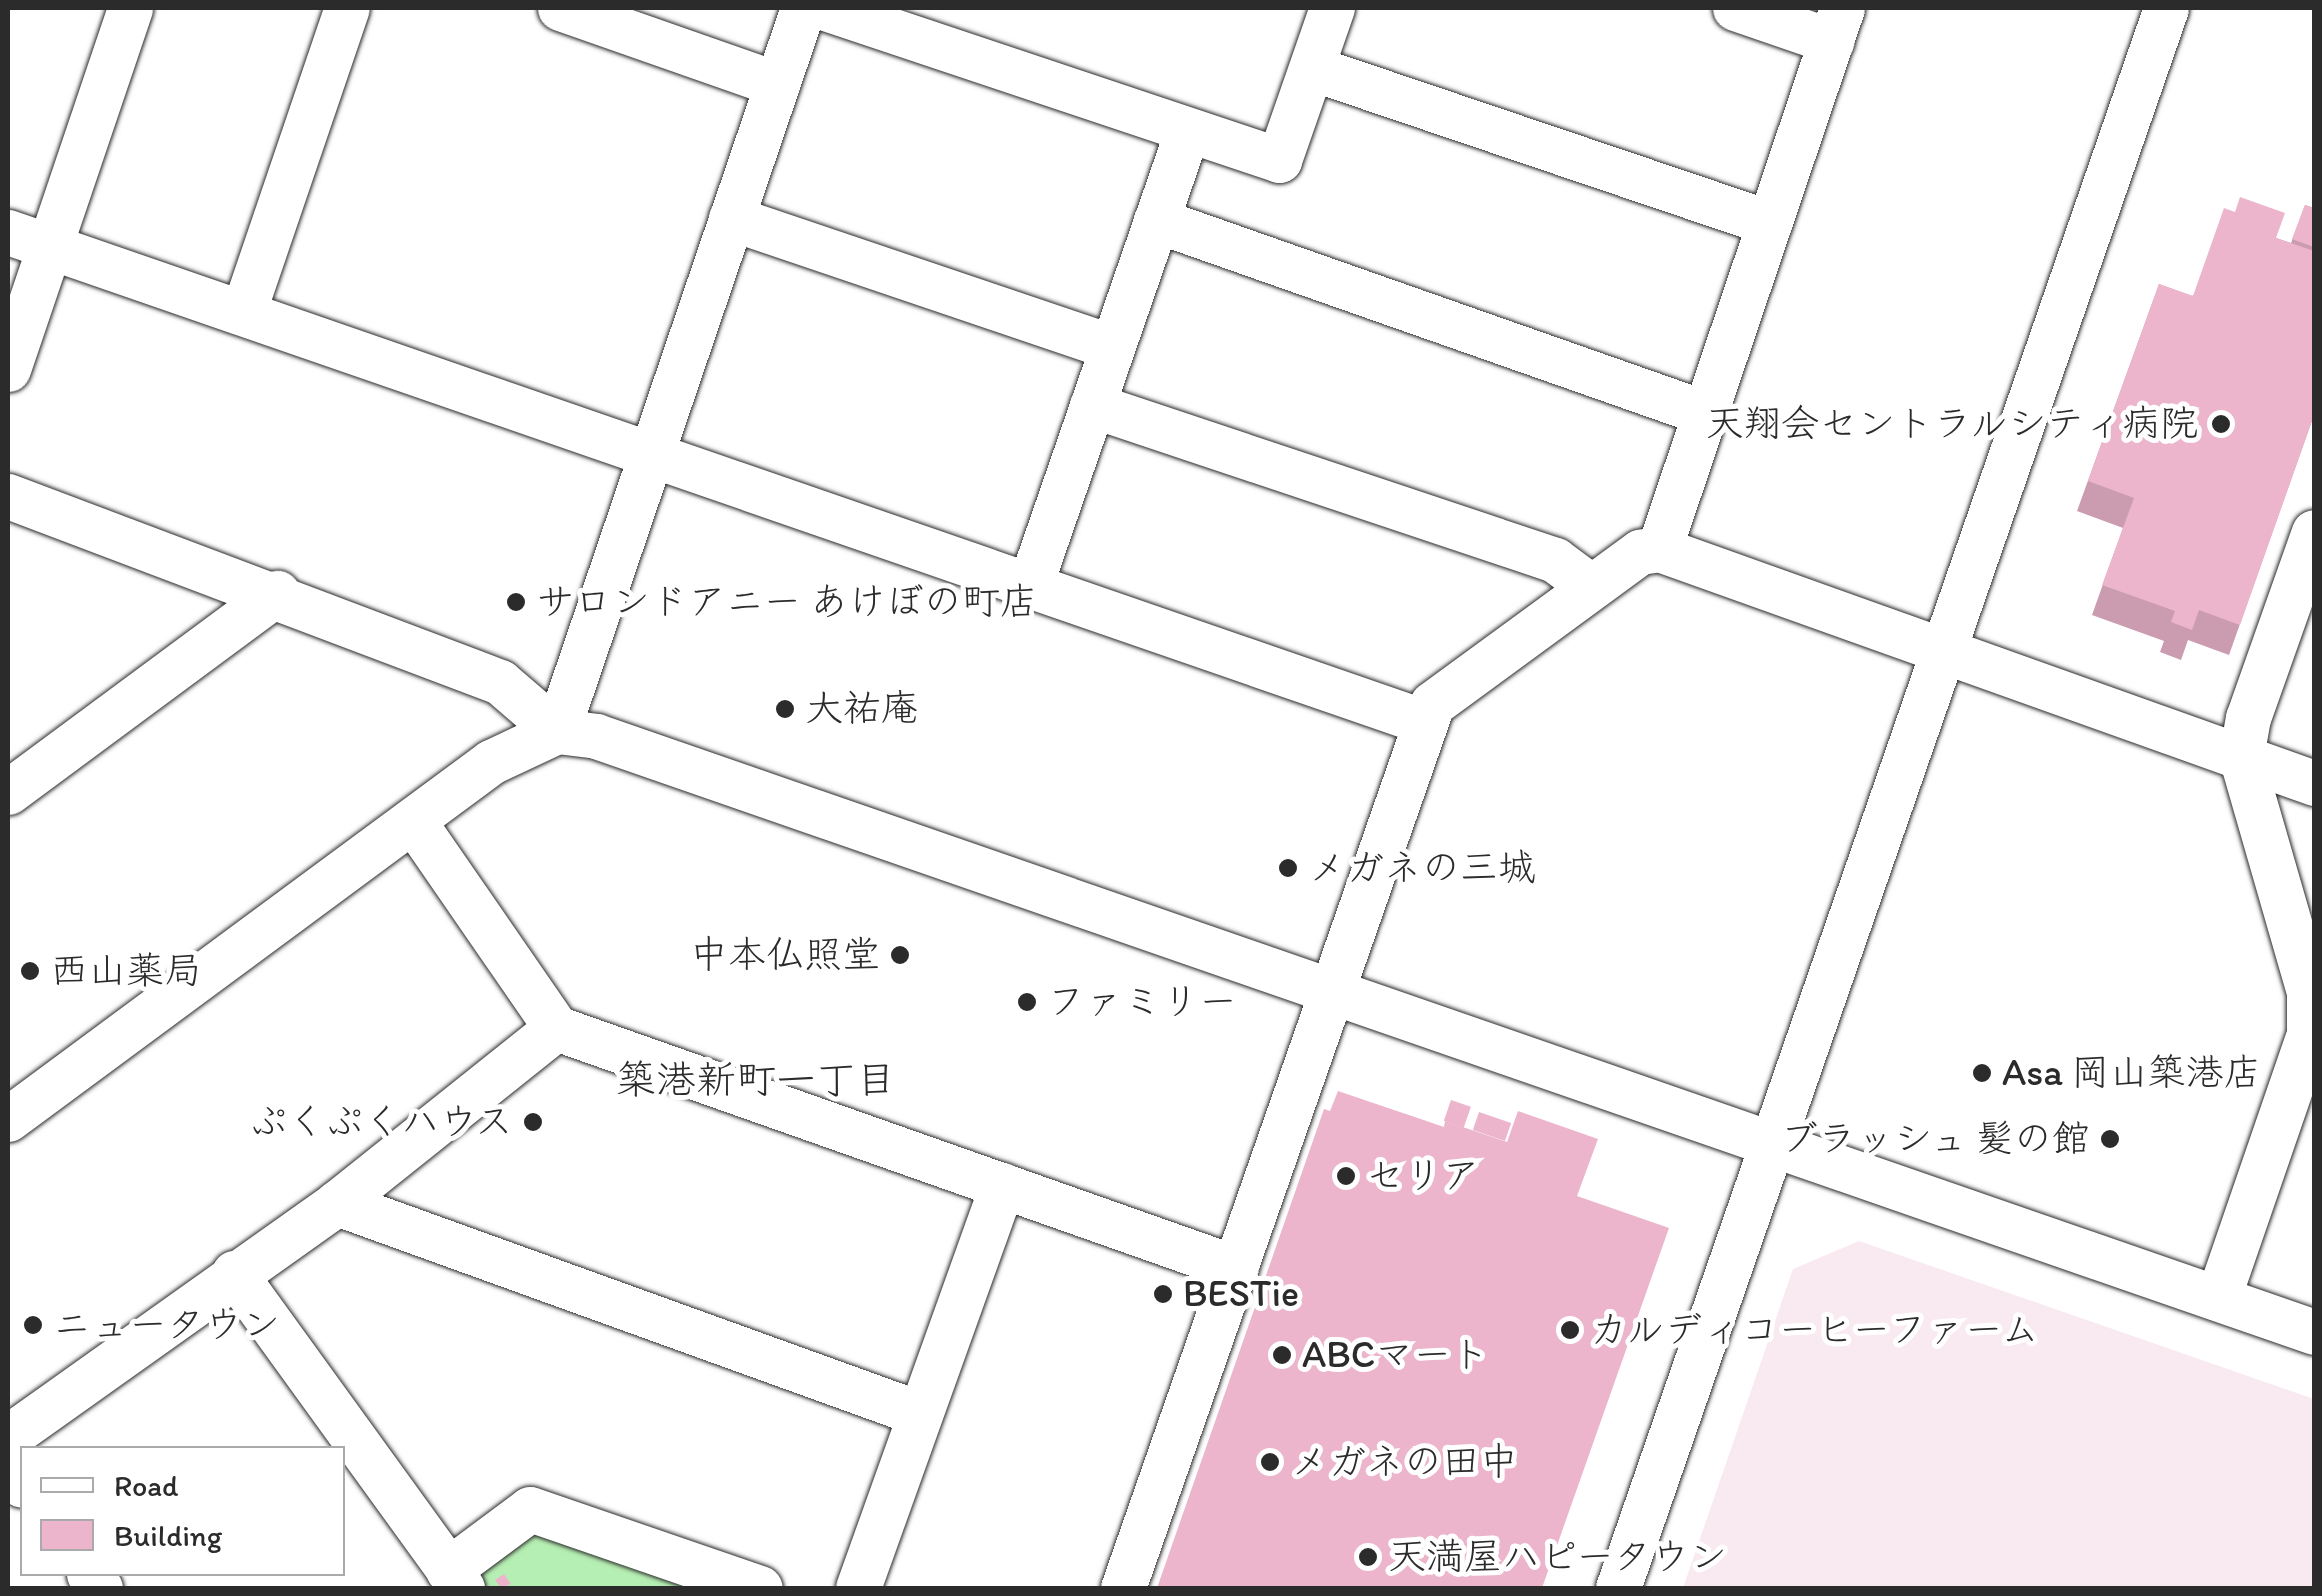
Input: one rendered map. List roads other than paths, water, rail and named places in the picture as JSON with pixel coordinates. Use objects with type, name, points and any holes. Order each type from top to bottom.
[{"type":"street","points":[[244,310],[347,8]]},
{"type":"street","points":[[560,8],[777,84]]},
{"type":"street","points":[[557,731],[803,8]]},
{"type":"street","points":[[825,8],[1279,160],[1332,8]]},
{"type":"street","points":[[1659,549],[1837,24],[1736,8]]},
{"type":"street","points":[[1618,1588],[2166,8]]},
{"type":"street","points":[[8,369],[50,247],[121,10]]},
{"type":"street","points":[[1312,68],[1769,223]]},
{"type":"street","points":[[1029,588],[1188,130]]},
{"type":"street","points":[[731,218],[1112,347]]},
{"type":"street","points":[[1156,220],[1705,413]]},
{"type":"street","points":[[8,232],[244,310],[649,458],[1425,722]]},
{"type":"street","points":[[1092,405],[1555,560],[1590,586]]},
{"type":"street","points":[[8,496],[277,593],[500,682],[557,731]]},
{"type":"street","points":[[2218,1298],[2312,1035],[2309,992],[2241,757],[2248,718],[2314,532]]},
{"type":"street","points":[[1124,1588],[1432,704],[1640,552],[1659,549],[1942,654],[2314,783]]},
{"type":"street","points":[[8,792],[277,593]]},
{"type":"street","points":[[8,1119],[491,762],[557,731],[596,736],[2314,1332]]},
{"type":"street","points":[[414,822],[556,1028],[1236,1268]]},
{"type":"street","points":[[8,1437],[337,1202],[556,1028]]},
{"type":"street","points":[[858,1588],[1002,1185]]},
{"type":"street","points":[[337,1202],[918,1413]]},
{"type":"street","points":[[234,1273],[455,1579],[530,1510],[760,1588]]},
{"type":"place","name":"天翔会セントラルシティ病院","points":[[2221,424]]},
{"type":"place","name":"サロンドアニー あけぼの町店","points":[[516,602]]},
{"type":"place","name":"大祐庵","points":[[785,709]]},
{"type":"place","name":"メガネの三城","points":[[1288,868]]},
{"type":"place","name":"中本仏照堂","points":[[900,955]]},
{"type":"place","name":"西山薬局","points":[[30,971]]},
{"type":"place","name":"ファミリー","points":[[1027,1002]]},
{"type":"place","name":"Asa 岡山築港店","points":[[1982,1073]]},
{"type":"place","name":"ぷくぷくハウス","points":[[533,1122]]},
{"type":"place","name":"ブラッシュ 髪の館","points":[[2110,1139]]},
{"type":"place","name":"セリア","points":[[1346,1176]]},
{"type":"place","name":"BESTie","points":[[1163,1294]]},
{"type":"place","name":"ニュータウン","points":[[33,1325]]},
{"type":"place","name":"カルディコーヒーファーム","points":[[1570,1330]]},
{"type":"place","name":"ABCマート","points":[[1282,1355]]},
{"type":"place","name":"メガネの田中","points":[[1270,1462]]},
{"type":"place","name":"天満屋ハピータウン","points":[[1368,1557]]},
{"type":"district","name":"築港新町一丁目","points":[[756,1079]]}]
